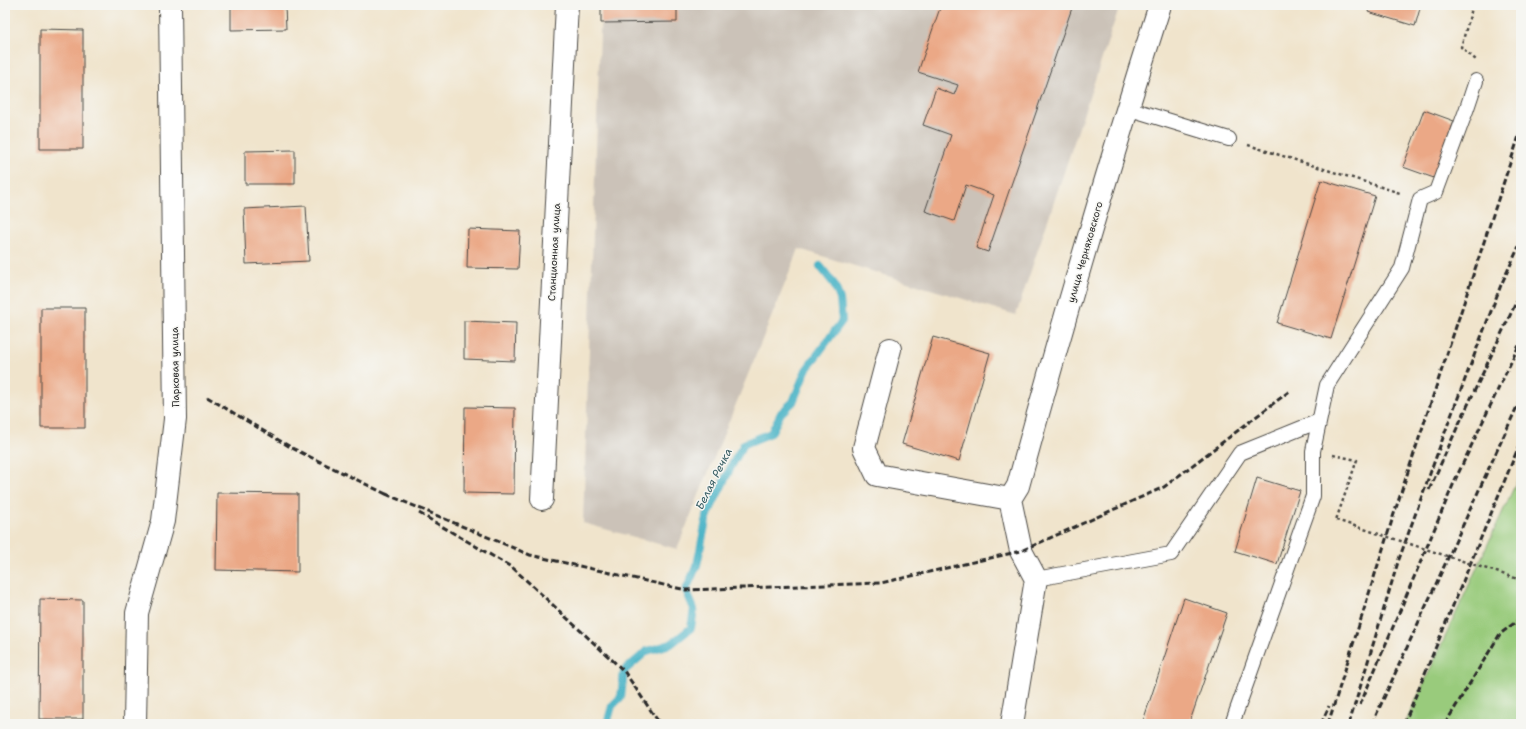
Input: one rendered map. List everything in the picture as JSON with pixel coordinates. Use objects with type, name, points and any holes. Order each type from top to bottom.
[{"type":"street","name":"Парковая улица","points":[[135,724],[137,613],[163,521],[175,419],[170,5]]},
{"type":"street","name":"Станционная улица","points":[[542,499],[566,5]]},
{"type":"street","name":"улица Черняховского","points":[[1010,498],[1018,486],[1049,372],[1127,108],[1160,5]]},
{"type":"street","points":[[890,349],[864,448],[877,475],[1010,498],[1021,551],[1036,579],[1012,724]]},
{"type":"lane","points":[[1232,724],[1313,496],[1313,450],[1327,385],[1402,268],[1420,199],[1436,192],[1476,81]]},
{"type":"lane","points":[[1127,108],[1229,139]]},
{"type":"lane","points":[[1036,579],[1171,554],[1240,453],[1319,421]]},
{"type":"path","points":[[1473,5],[1461,47],[1483,66],[1476,81]]},
{"type":"path","points":[[1229,139],[1420,199]]},
{"type":"path","points":[[1357,460],[1336,520],[1521,580]]},
{"type":"shaded area","points":[[601,5],[1120,5],[1016,315],[799,249],[677,549],[583,523]]},
{"type":"green space","points":[[1521,472],[1521,724],[1405,724]]},
{"type":"building","points":[[231,5],[285,5],[286,29],[231,30]]},
{"type":"building","points":[[601,5],[677,5],[677,22],[601,23]]},
{"type":"building","points":[[941,5],[1073,5],[988,252],[976,248],[994,195],[966,185],[954,221],[925,211],[951,135],[923,125],[936,88],[954,95],[958,85],[918,72]]},
{"type":"building","points":[[1370,5],[1421,5],[1415,26],[1368,12]]},
{"type":"building","points":[[40,29],[83,30],[83,149],[40,149]]},
{"type":"building","points":[[1424,110],[1454,121],[1434,178],[1403,167]]},
{"type":"building","points":[[295,150],[295,184],[245,184],[245,151]]},
{"type":"building","points":[[1321,180],[1375,196],[1331,339],[1277,323]]},
{"type":"building","points":[[306,206],[309,261],[246,264],[244,209]]},
{"type":"building","points":[[468,229],[520,231],[518,269],[467,268]]},
{"type":"building","points":[[41,308],[85,308],[85,428],[41,428]]},
{"type":"building","points":[[464,321],[516,323],[515,361],[464,359]]},
{"type":"building","points":[[933,337],[990,353],[959,461],[902,444]]},
{"type":"building","points":[[465,407],[515,408],[514,494],[464,493]]},
{"type":"building","points":[[1257,478],[1300,491],[1277,564],[1235,551]]},
{"type":"building","points":[[217,493],[298,494],[298,572],[216,570]]},
{"type":"building","points":[[1184,598],[1227,613],[1189,724],[1142,724]]},
{"type":"building","points":[[40,599],[83,600],[83,719],[39,719]]},
{"type":"waterway","name":"Белая Речка","points":[[607,724],[612,706],[621,697],[624,671],[647,651],[671,644],[691,628],[694,609],[686,590],[697,565],[707,516],[733,463],[744,444],[771,433],[781,413],[793,402],[806,370],[842,321],[840,299],[834,284],[820,266]]},
{"type":"railway","points":[[1328,724],[1393,517],[1521,130]]},
{"type":"railway","points":[[1349,724],[1398,562],[1448,424],[1501,285],[1521,242]]},
{"type":"railway","points":[[1429,490],[1521,292]]},
{"type":"railway","points":[[1360,705],[1456,478],[1521,341]]},
{"type":"railway","points":[[386,494],[530,555],[686,590],[881,583],[1021,551],[1164,487],[1291,390]]},
{"type":"railway","points":[[207,397],[292,448],[390,496]]},
{"type":"railway","points":[[1372,724],[1521,398]]},
{"type":"railway","points":[[1404,724],[1521,441]]},
{"type":"railway","points":[[419,513],[513,568],[624,671],[660,724]]},
{"type":"railway","points":[[1445,724],[1500,634],[1521,618]]},
{"type":"railway","points":[[1321,724],[1329,706]]}]
